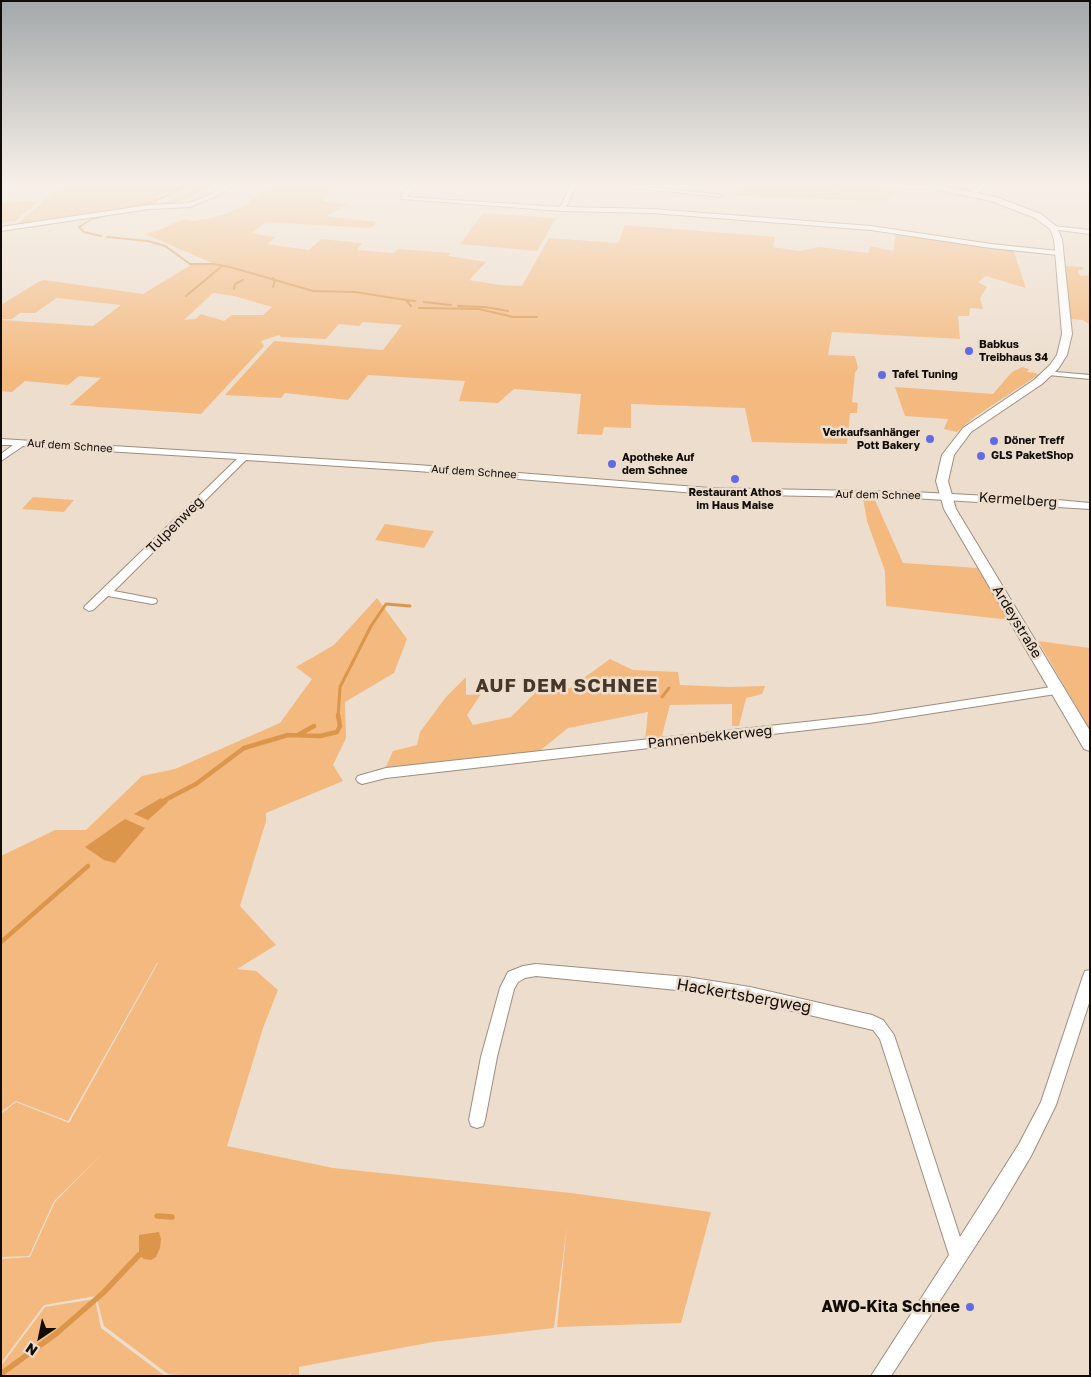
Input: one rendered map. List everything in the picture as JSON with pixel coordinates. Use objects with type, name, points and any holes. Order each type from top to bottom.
[{"type":"main road","points":[[1051,370],[1065,347],[1066,334],[1058,247]]},
{"type":"main road","name":"Ardeystraße","points":[[1051,370],[1027,391],[979,420],[967,430],[955,444],[945,462],[942,481],[950,509],[974,552],[1090,745]]},
{"type":"street","points":[[1005,247],[1058,252]]},
{"type":"street","points":[[1051,370],[1087,377]]},
{"type":"street","name":"Auf dem Schnee","points":[[1,442],[463,471],[708,491],[946,497]]},
{"type":"street","points":[[1,458],[22,443]]},
{"type":"street","name":"Tulpenweg","points":[[89,608],[243,458]]},
{"type":"street","name":"Kermelberg","points":[[946,497],[1038,501],[1090,506]]},
{"type":"street","points":[[106,593],[152,601]]},
{"type":"street","name":"Pannenbekkerweg","points":[[362,779],[386,773],[869,719],[1058,690]]},
{"type":"street","name":"Hackertsbergweg","points":[[477,1120],[489,1057],[507,988],[513,977],[523,972],[536,970],[687,984],[750,994],[872,1022],[878,1025],[886,1035],[958,1256]]},
{"type":"street","points":[[880,1376],[1025,1150],[1048,1105],[1090,976]]},
{"type":"shaded area","points":[[176,247],[290,247],[309,250],[312,247],[359,247],[357,250],[394,253],[398,249],[451,253],[449,256],[486,262],[469,280],[522,286],[544,247],[775,247],[799,251],[822,247],[868,253],[870,247],[893,251],[894,247],[1000,247],[1013,249],[1026,288],[986,276],[978,282],[987,287],[980,298],[983,309],[970,308],[969,316],[958,316],[960,339],[832,332],[828,355],[855,356],[858,368],[855,373],[852,402],[858,403],[857,413],[850,413],[847,444],[752,442],[745,408],[631,404],[631,428],[604,427],[602,435],[577,434],[581,394],[514,389],[498,403],[459,401],[465,381],[368,375],[348,400],[285,393],[281,398],[225,395],[274,341],[383,350],[402,325],[363,322],[359,326],[339,324],[326,339],[281,337],[279,335],[261,341],[264,346],[201,414],[70,405],[101,378],[79,376],[68,385],[25,381],[12,392],[1,391],[1,320],[93,326],[121,305],[57,298],[35,313],[20,313],[12,319],[1,319],[1,305],[38,282],[44,280],[143,294],[194,263],[207,265],[212,263]],"holes":[[[213,293],[234,296],[272,307],[263,315],[232,315],[224,321],[201,314],[195,319],[184,320]]]},
{"type":"shaded area","points":[[496,247],[539,247],[537,251]]},
{"type":"shaded area","points":[[1064,266],[1083,267],[1083,270],[1078,270],[1078,273],[1081,276],[1090,275],[1090,325],[1083,320],[1071,319]]},
{"type":"shaded area","points":[[1022,367],[1029,369],[1027,372],[1038,375],[973,418],[957,432],[944,429],[948,419],[905,416],[895,387],[993,394],[1012,372]]},
{"type":"shaded area","points":[[33,497],[74,500],[64,512],[22,509]]},
{"type":"shaded area","points":[[863,498],[874,498],[903,563],[978,568],[1010,620],[886,606],[885,571],[867,521]]},
{"type":"shaded area","points":[[385,524],[434,531],[424,548],[375,540]]},
{"type":"shaded area","points":[[377,598],[407,639],[394,673],[345,702],[346,738],[333,765],[343,781],[266,813],[266,821],[240,906],[276,945],[237,969],[256,971],[278,990],[263,1028],[227,1146],[333,1168],[571,1193],[711,1212],[681,1323],[557,1327],[567,1225],[554,1328],[433,1342],[330,1361],[299,1367],[299,1376],[289,1376],[292,1372],[287,1376],[191,1376],[168,1374],[104,1326],[96,1296],[44,1305],[1,1363],[1,1259],[30,1257],[55,1202],[102,1154],[54,1201],[29,1256],[1,1257],[1,1114],[16,1102],[69,1123],[158,963],[68,1121],[16,1101],[1,1112],[1,856],[55,830],[86,830],[142,776],[175,769],[280,723],[312,679],[296,667],[334,645]]},
{"type":"shaded area","points":[[1038,641],[1090,648],[1090,730]]},
{"type":"shaded area","points":[[610,659],[633,670],[678,672],[680,685],[765,686],[762,694],[746,698],[739,726],[732,726],[732,704],[670,705],[661,739],[645,740],[648,712],[568,728],[537,753],[385,769],[393,751],[417,745],[420,732],[446,697],[466,677],[466,695],[481,694],[467,715],[473,725],[511,717],[538,690],[570,688]]},
{"type":"shaded area","points":[[161,798],[168,802],[148,820],[134,814]]},
{"type":"shaded area","points":[[125,819],[145,828],[115,863],[104,860],[85,847]]},
{"type":"shaded area","points":[[159,1232],[161,1239],[160,1248],[156,1257],[151,1260],[144,1259],[139,1255],[139,1235]]},
{"type":"shaded area","points":[[95,1299],[101,1328],[165,1376],[1,1376],[1,1366],[45,1307]]},
{"type":"waterway","points":[[167,247],[190,264],[213,264],[230,267],[275,280]]},
{"type":"waterway","points":[[186,296],[222,266]]},
{"type":"waterway","points":[[234,289],[235,284],[243,280]]},
{"type":"waterway","points":[[273,287],[275,280]]},
{"type":"waterway","points":[[275,280],[313,291],[355,292],[406,300]]},
{"type":"waterway","points":[[406,300],[415,301]]},
{"type":"waterway","points":[[406,300],[411,306]]},
{"type":"waterway","points":[[424,302],[451,305]]},
{"type":"waterway","points":[[458,306],[485,307],[508,311]]},
{"type":"waterway","points":[[419,308],[479,309],[513,317],[537,317]]},
{"type":"waterway","points":[[338,716],[340,687],[371,626],[386,604],[410,606]]},
{"type":"waterway","points":[[662,697],[669,688]]},
{"type":"waterway","points":[[165,800],[196,784],[244,748],[288,735],[320,736],[337,732],[340,726],[338,716]]},
{"type":"waterway","points":[[298,735],[314,726]]},
{"type":"waterway","points":[[1,942],[88,866]]},
{"type":"waterway","points":[[157,1216],[172,1217]]},
{"type":"waterway","points":[[1,1374],[57,1333],[103,1293],[139,1255]]},
{"type":"place","name":"Babkus Treibhaus 34","points":[[969,351]]},
{"type":"place","name":"Tafel Tuning","points":[[882,375]]},
{"type":"place","name":"Verkaufsanhänger Pott Bakery","points":[[930,439]]},
{"type":"place","name":"Döner Treff","points":[[994,441]]},
{"type":"place","name":"GLS PaketShop","points":[[981,456]]},
{"type":"place","name":"Apotheke Auf dem Schnee","points":[[612,464]]},
{"type":"place","name":"Restaurant Athos im Haus Maise","points":[[735,479]]},
{"type":"place","name":"AWO-Kita Schnee","points":[[970,1307]]},
{"type":"district","name":"AUF DEM SCHNEE","points":[[567,686]]}]
